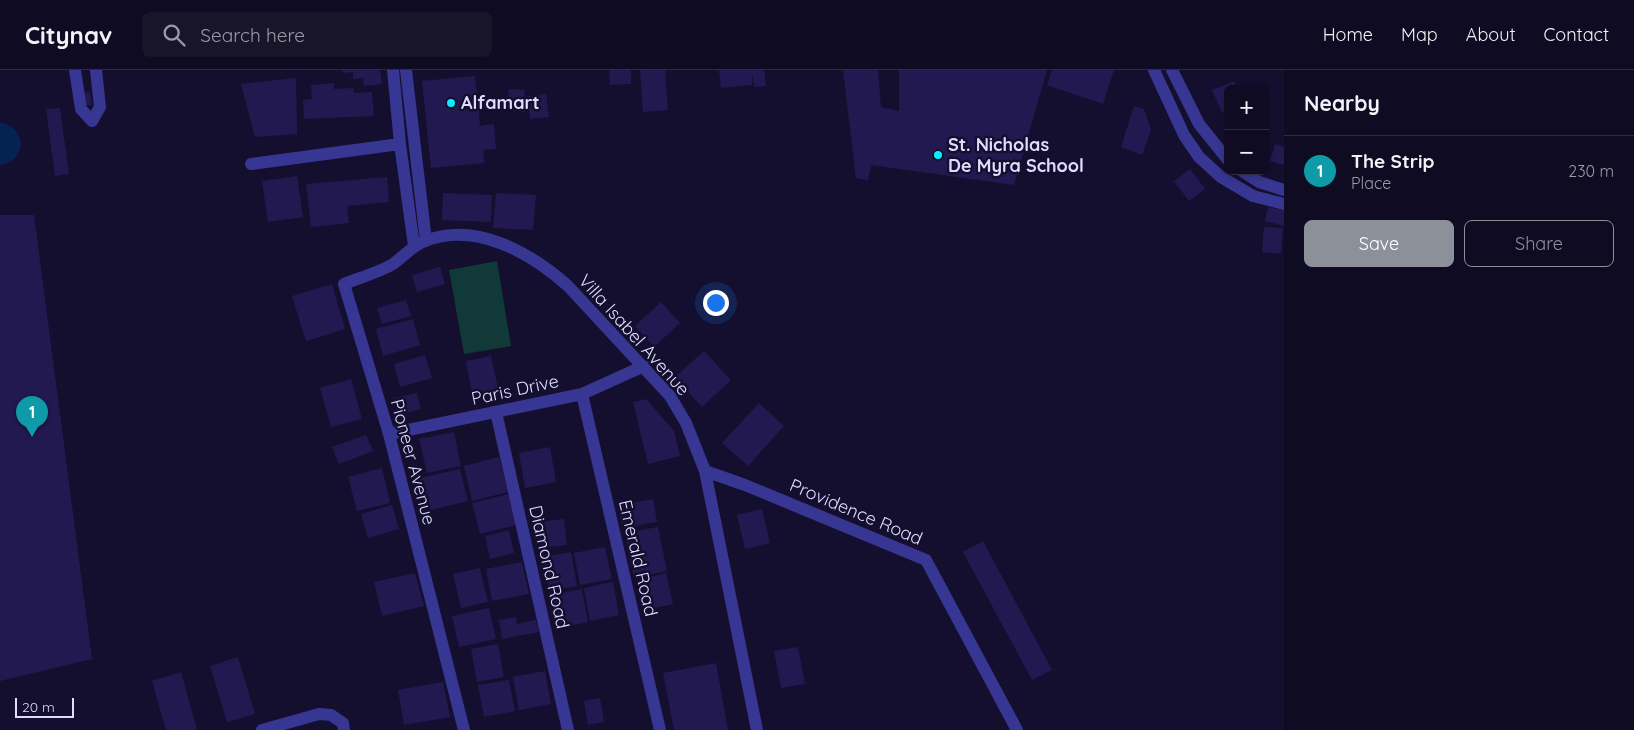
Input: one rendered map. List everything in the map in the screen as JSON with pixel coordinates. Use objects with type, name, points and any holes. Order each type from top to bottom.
[{"type":"street","points":[[75,70],[81,109],[92,121],[100,107],[96,70]]},
{"type":"street","points":[[392,70],[414,246]]},
{"type":"street","points":[[406,70],[426,240]]},
{"type":"street","points":[[1154,70],[1184,135],[1199,156],[1221,177],[1253,196],[1284,204]]},
{"type":"street","points":[[1172,70],[1199,124],[1224,155]]},
{"type":"street","points":[[251,164],[400,144]]},
{"type":"street","points":[[1248,175],[1259,182],[1284,190]]},
{"type":"street","name":"Villa Isabel Avenue","points":[[414,246],[426,240],[444,236],[468,236],[488,240],[540,262],[568,286],[670,396],[686,423],[705,471],[757,730]]},
{"type":"street","name":"Pioneer Avenue","points":[[414,246],[393,264],[344,284],[389,434],[464,730]]},
{"type":"street","name":"Paris Drive","points":[[389,434],[582,394],[644,366]]},
{"type":"street","name":"Emerald Road","points":[[582,394],[660,730]]},
{"type":"street","name":"Diamond Road","points":[[496,412],[568,730]]},
{"type":"street","name":"Providence Road","points":[[705,471],[745,485],[926,560],[1017,730]]},
{"type":"street","points":[[262,730],[319,714],[331,716],[343,727]]},
{"type":"green space","points":[[497,261],[511,346],[464,354],[449,270]]},
{"type":"water","points":[[0,122],[9,125],[15,131],[21,144],[16,157],[0,165]]},
{"type":"building","points":[[343,70],[380,70],[382,84],[364,86],[363,78],[353,79],[353,72],[343,73]]},
{"type":"building","points":[[609,70],[631,70],[631,84],[610,85]]},
{"type":"building","points":[[640,70],[665,70],[668,110],[643,112]]},
{"type":"building","points":[[719,70],[764,70],[766,86],[754,87],[752,74],[752,85],[721,88]]},
{"type":"building","name":"St. Nicholas De Myra School","points":[[843,70],[878,70],[881,107],[899,111],[899,70],[1047,70],[1014,185],[871,165],[868,180],[856,178]]},
{"type":"building","points":[[1052,70],[1114,70],[1103,104],[1047,85]]},
{"type":"building","name":"Alfamart","points":[[475,76],[480,126],[494,124],[496,149],[483,150],[484,163],[431,168],[422,81]]},
{"type":"building","points":[[296,78],[297,134],[255,137],[241,84]]},
{"type":"building","points":[[1234,81],[1236,85],[1224,85]]},
{"type":"building","points":[[334,83],[334,89],[353,88],[354,93],[372,92],[374,116],[304,119],[303,100],[312,99],[311,85]]},
{"type":"building","points":[[1224,85],[1224,112],[1222,113],[1212,90]]},
{"type":"building","points":[[509,89],[525,90],[524,100],[508,99]]},
{"type":"building","points":[[90,92],[92,105],[85,105],[84,93]]},
{"type":"building","points":[[546,94],[549,117],[530,119],[527,96]]},
{"type":"building","points":[[493,98],[527,102],[525,112],[492,108]]},
{"type":"building","points":[[1134,106],[1144,109],[1151,130],[1142,155],[1121,147]]},
{"type":"building","points":[[60,108],[69,174],[55,176],[46,109]]},
{"type":"building","points":[[1275,144],[1284,147],[1284,165],[1270,161]]},
{"type":"building","points":[[1190,169],[1205,189],[1189,201],[1174,181]]},
{"type":"building","points":[[297,176],[303,217],[268,222],[262,181]]},
{"type":"building","points":[[387,177],[389,202],[347,206],[349,223],[311,227],[306,184]]},
{"type":"building","points":[[443,193],[492,195],[491,222],[442,220]]},
{"type":"building","points":[[496,193],[536,195],[533,230],[493,228]]},
{"type":"building","points":[[1268,207],[1284,210],[1284,226],[1265,221]]},
{"type":"building","points":[[0,215],[34,215],[92,659],[0,681]]},
{"type":"building","points":[[1264,227],[1283,228],[1281,254],[1262,252]]},
{"type":"building","points":[[440,267],[445,284],[417,292],[412,275]]},
{"type":"building","points":[[332,284],[345,329],[306,341],[292,296]]},
{"type":"building","points":[[406,300],[411,316],[382,324],[377,308]]},
{"type":"building","points":[[661,302],[680,323],[654,347],[635,326]]},
{"type":"building","points":[[413,319],[420,345],[383,356],[376,329]]},
{"type":"building","points":[[704,351],[731,380],[702,407],[675,377]]},
{"type":"building","points":[[425,355],[432,378],[400,387],[394,364]]},
{"type":"building","points":[[491,356],[499,393],[473,398],[466,361]]},
{"type":"building","points":[[351,379],[362,419],[331,427],[320,388]]},
{"type":"building","points":[[417,393],[421,409],[398,415],[394,398]]},
{"type":"building","points":[[646,399],[674,431],[680,456],[648,464],[633,402]]},
{"type":"building","points":[[759,403],[784,426],[748,466],[722,443]]},
{"type":"building","points":[[454,432],[461,466],[427,473],[419,439]]},
{"type":"building","points":[[366,435],[373,451],[339,464],[332,447]]},
{"type":"building","points":[[550,447],[556,482],[525,488],[519,453]]},
{"type":"building","points":[[499,457],[508,492],[472,501],[464,466]]},
{"type":"building","points":[[382,468],[390,503],[357,511],[348,477]]},
{"type":"building","points":[[460,469],[468,501],[427,511],[420,478]]},
{"type":"building","points":[[509,494],[516,525],[480,534],[472,503]]},
{"type":"building","points":[[653,499],[657,522],[622,528],[618,506]]},
{"type":"building","points":[[392,505],[399,529],[368,538],[361,514]]},
{"type":"building","points":[[762,509],[770,543],[745,549],[737,515]]},
{"type":"building","points":[[564,519],[567,545],[540,548],[537,522]]},
{"type":"building","points":[[658,527],[667,571],[634,578],[625,533]]},
{"type":"building","points":[[509,530],[514,553],[490,559],[485,536]]},
{"type":"building","points":[[983,541],[1052,670],[1032,680],[963,552]]},
{"type":"building","points":[[605,547],[612,579],[580,585],[574,553]]},
{"type":"building","points":[[571,552],[577,586],[550,591],[543,557]]},
{"type":"building","points":[[522,562],[529,594],[492,601],[486,569]]},
{"type":"building","points":[[480,568],[488,602],[461,608],[453,574]]},
{"type":"building","points":[[415,573],[424,606],[382,616],[374,582]]},
{"type":"building","points":[[666,573],[673,604],[650,609],[643,579]]},
{"type":"building","points":[[613,582],[619,615],[590,621],[584,588]]},
{"type":"building","points":[[582,589],[588,622],[557,628],[551,595]]},
{"type":"building","points":[[489,608],[496,639],[459,647],[452,616]]},
{"type":"building","points":[[516,617],[517,624],[536,620],[539,632],[502,639],[499,620]]},
{"type":"building","points":[[498,644],[504,677],[477,682],[471,649]]},
{"type":"building","points":[[798,647],[805,684],[781,688],[774,651]]},
{"type":"building","points":[[238,657],[255,714],[227,722],[210,666]]},
{"type":"building","points":[[716,663],[728,730],[674,730],[663,673]]},
{"type":"building","points":[[545,671],[551,704],[519,710],[513,677]]},
{"type":"building","points":[[181,672],[197,730],[166,730],[152,681]]},
{"type":"building","points":[[509,680],[515,711],[484,717],[478,685]]},
{"type":"building","points":[[443,682],[450,717],[404,725],[398,690]]},
{"type":"building","points":[[600,698],[604,722],[588,725],[584,701]]},
{"type":"place","name":"Alfamart","points":[[451,103]]},
{"type":"place","name":"St. Nicholas De Myra School","points":[[938,155]]},
{"type":"place","name":"The Strip","points":[[32,437]]}]
